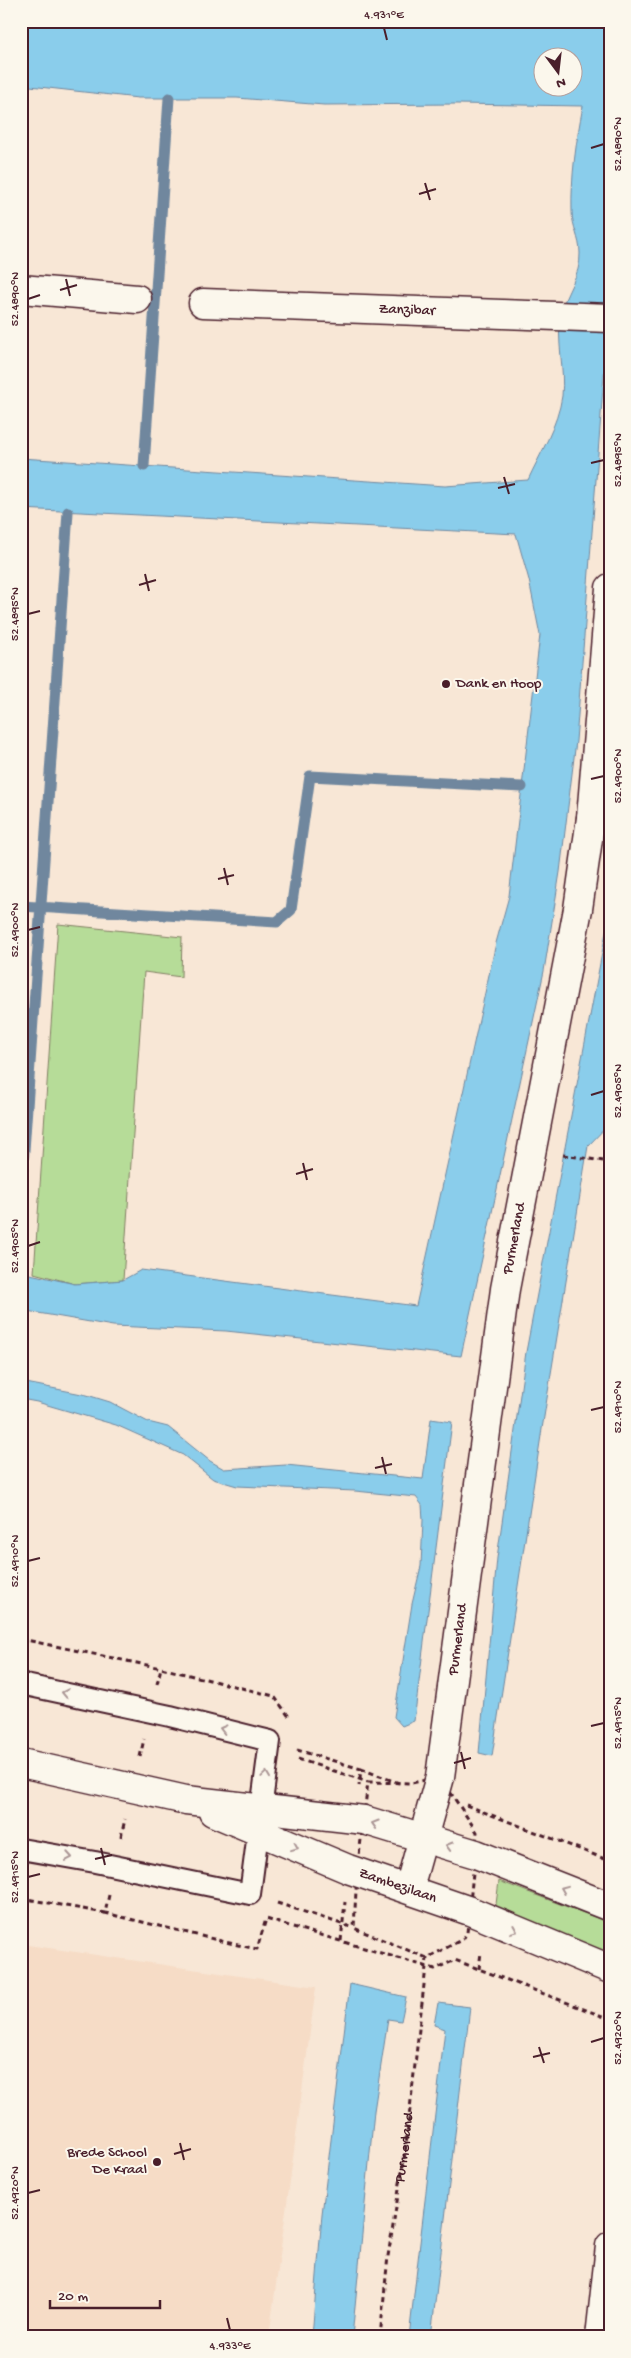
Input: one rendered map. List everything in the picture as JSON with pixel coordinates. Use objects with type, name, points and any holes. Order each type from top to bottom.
[{"type":"street","points":[[21,290],[137,299]]},
{"type":"street","name":"Zanzibar","points":[[203,303],[610,318]]},
{"type":"street","name":"Purmerland","points":[[409,1888],[440,1776],[505,1289],[578,909],[600,819],[610,588]]},
{"type":"street","name":"Zambezilaan","points":[[21,1763],[186,1800],[259,1820],[357,1872],[409,1888],[610,1969]]},
{"type":"street","name":"Zambezilaan","points":[[259,1820],[364,1820],[476,1854],[610,1907]]},
{"type":"street","points":[[600,2337],[610,2246]]},
{"type":"lane","points":[[21,1684],[151,1712],[270,1741],[250,1894],[21,1849]]},
{"type":"path","points":[[558,1154],[610,1162]]},
{"type":"path","points":[[21,1663],[26,1640]]},
{"type":"path","points":[[105,1913],[132,1788],[161,1668]]},
{"type":"path","points":[[270,1741],[288,1756],[368,1782]]},
{"type":"path","points":[[361,1770],[417,1787]]},
{"type":"path","points":[[450,1798],[610,1861]]},
{"type":"path","points":[[250,1894],[354,1928]]},
{"type":"path","points":[[21,1898],[105,1913],[257,1949],[266,1919],[435,1969],[455,1960],[610,2019]]},
{"type":"path","name":"Purmerland","points":[[380,2337],[388,2256],[405,2153],[427,1958]]},
{"type":"shaded area","name":"Brede School De Kraal","points":[[21,1944],[316,1987],[269,2337],[21,2337]]},
{"type":"green space","points":[[58,924],[182,937],[181,977],[144,972],[123,1280],[75,1284],[34,1273]]},
{"type":"green space","points":[[499,1881],[610,1923],[610,1957],[495,1912]]},
{"type":"water","points":[[21,21],[610,21],[610,297],[576,741],[560,872],[544,971],[461,1356],[226,1331],[113,1326],[21,1310],[21,1272],[75,1284],[123,1280],[141,1270],[416,1306],[496,943],[509,896],[540,635],[529,580],[516,534],[21,509],[21,458],[445,486],[528,480],[553,428],[562,396],[559,334],[561,313],[580,261],[580,248],[572,217],[572,185],[574,159],[583,106],[457,104],[324,105],[237,98],[138,98],[21,85]]},
{"type":"water","points":[[610,911],[610,1123],[588,1146],[492,1756],[479,1753],[497,1558],[526,1352]]},
{"type":"water","points":[[21,1382],[87,1395],[110,1402],[148,1422],[168,1427],[210,1461],[224,1469],[286,1465],[423,1479],[431,1419],[452,1422],[414,1721],[402,1726],[394,1717],[412,1604],[421,1566],[422,1505],[416,1497],[355,1491],[237,1486],[213,1479],[183,1455],[116,1425],[21,1399]]},
{"type":"water","points":[[350,1984],[406,1997],[401,2021],[388,2019],[374,2111],[352,2337],[312,2337],[322,2214]]},
{"type":"water","points":[[438,2003],[470,2007],[431,2337],[409,2337],[445,2029],[434,2025]]},
{"type":"waterway","points":[[144,466],[169,98]]},
{"type":"waterway","points":[[21,1194],[68,512]]},
{"type":"waterway","points":[[21,906],[277,922],[291,910],[310,776],[522,787]]},
{"type":"place","name":"Dank en Hoop","points":[[446,684]]},
{"type":"place","name":"Brede School De Kraal","points":[[157,2162]]}]
